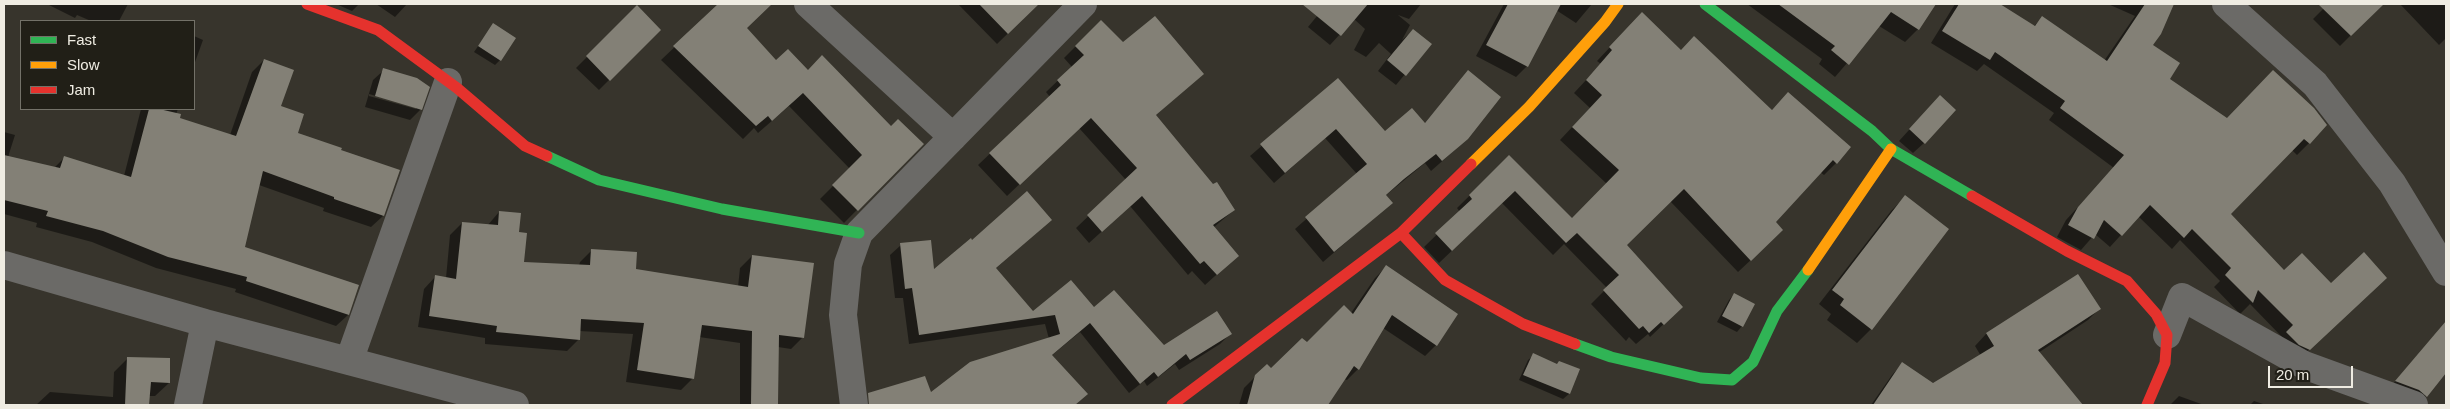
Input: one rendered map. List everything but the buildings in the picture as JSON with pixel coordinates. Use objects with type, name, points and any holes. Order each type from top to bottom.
[{"type":"street","points":[[307,4],[378,30],[448,82],[526,146],[599,180],[722,209],[859,233]]},
{"type":"street","points":[[808,4],[953,138]]},
{"type":"street","points":[[854,405],[843,315],[848,264],[859,233],[1083,4]]},
{"type":"street","points":[[1172,405],[1401,234],[1530,107],[1618,4]]},
{"type":"street","points":[[1705,4],[1872,131],[1891,149],[2066,251],[2127,281],[2156,314],[2167,335]]},
{"type":"street","points":[[2226,4],[2315,84],[2392,182],[2446,272]]},
{"type":"street","points":[[349,361],[448,82]]},
{"type":"street","points":[[1401,234],[1445,280],[1523,324],[1611,357],[1701,378],[1732,380],[1753,362],[1777,311],[1824,249],[1891,149]]},
{"type":"street","points":[[4,265],[206,323],[515,405]]},
{"type":"street","points":[[2147,405],[2165,363],[2167,335],[2182,297],[2304,365],[2414,405]]},
{"type":"street","points":[[188,405],[206,323]]},
{"type":"traffic: fast","points":[[1705,4],[1872,131],[1891,149],[1972,196]]},
{"type":"traffic: fast","points":[[547,156],[599,180],[722,209],[859,233]]},
{"type":"traffic: fast","points":[[1575,344],[1611,357],[1701,378],[1732,380],[1753,362],[1777,311],[1808,270]]},
{"type":"traffic: slow","points":[[1471,164],[1529,107],[1605,22],[1618,4]]},
{"type":"traffic: slow","points":[[1808,270],[1891,149]]},
{"type":"traffic: jam","points":[[307,4],[378,30],[457,88],[525,146],[547,156]]},
{"type":"traffic: jam","points":[[1172,405],[1401,233],[1471,164]]},
{"type":"traffic: jam","points":[[1972,196],[2067,251],[2127,281],[2156,314],[2167,335],[2165,363],[2147,405]]},
{"type":"traffic: jam","points":[[1401,233],[1445,280],[1523,324],[1575,344]]}]
